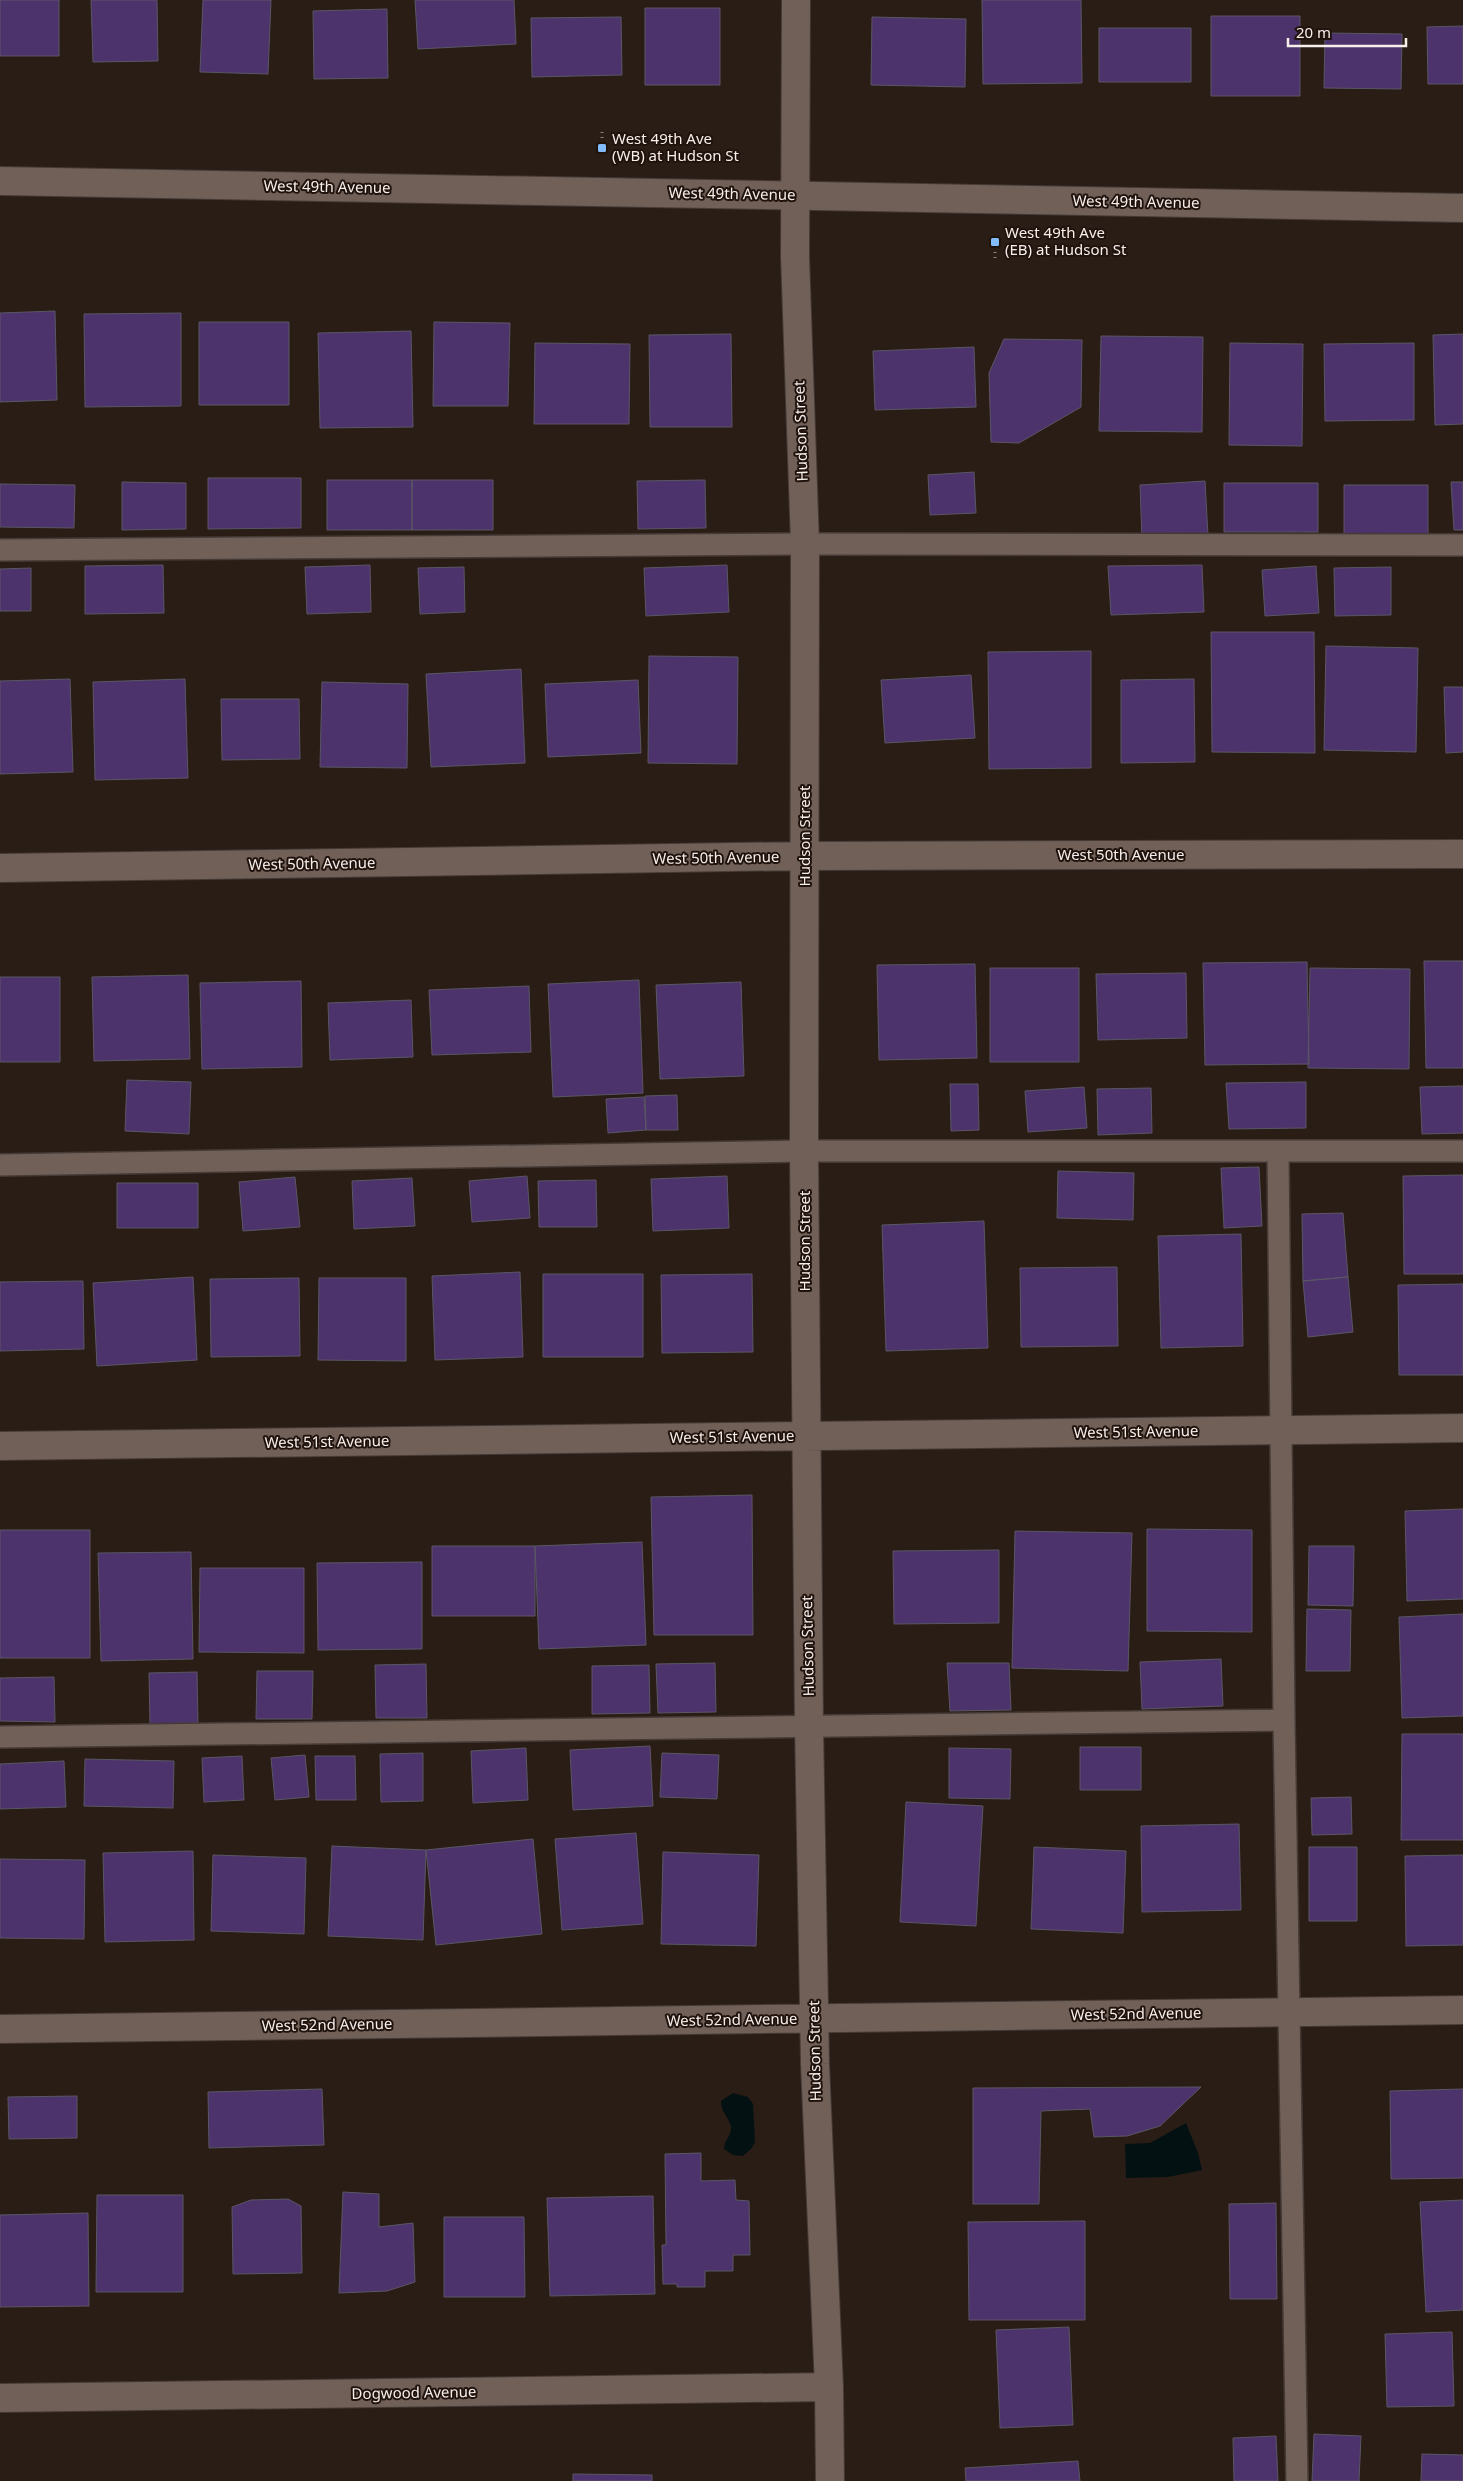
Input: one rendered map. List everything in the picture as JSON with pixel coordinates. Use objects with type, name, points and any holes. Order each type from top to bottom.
[{"type":"street","name":"Hudson Street","points":[[796,0],[795,256],[805,544],[804,1151],[809,1726],[814,2019],[829,2388],[830,2481]]},
{"type":"street","name":"West 49th Avenue","points":[[0,181],[1463,208]]},
{"type":"street","name":"West 50th Avenue","points":[[0,868],[805,856],[1463,854]]},
{"type":"street","name":"West 51st Avenue","points":[[0,1446],[1463,1428]]},
{"type":"street","name":"West 52nd Avenue","points":[[0,2030],[1463,2010]]},
{"type":"street","name":"Dogwood Avenue","points":[[0,2398],[829,2388]]},
{"type":"lane","points":[[0,550],[805,544],[1463,545]]},
{"type":"lane","points":[[0,1165],[804,1151],[1463,1151]]},
{"type":"lane","points":[[1278,1151],[1284,1720],[1297,2481]]},
{"type":"lane","points":[[0,1737],[1284,1720]]},
{"type":"path","points":[[602,132],[602,148]]},
{"type":"path","points":[[995,242],[995,260]]},
{"type":"shaded area","points":[[733,2093],[748,2097],[753,2104],[755,2142],[751,2149],[743,2156],[733,2155],[724,2149],[731,2127],[722,2109],[721,2101]]},
{"type":"shaded area","points":[[1186,2123],[1198,2153],[1202,2170],[1168,2177],[1126,2178],[1125,2144],[1150,2143]]},
{"type":"building","points":[[0,0],[59,0],[59,56],[0,56]]},
{"type":"building","points":[[91,0],[157,0],[158,61],[93,62]]},
{"type":"building","points":[[203,0],[271,0],[268,74],[200,72]]},
{"type":"building","points":[[415,0],[514,0],[516,44],[418,49]]},
{"type":"building","points":[[982,0],[1081,0],[1082,83],[983,84]]},
{"type":"building","points":[[645,8],[720,8],[720,85],[645,85]]},
{"type":"building","points":[[387,9],[388,78],[314,79],[313,11]]},
{"type":"building","points":[[1211,16],[1300,16],[1300,96],[1211,96]]},
{"type":"building","points":[[621,17],[622,75],[532,77],[531,18]]},
{"type":"building","points":[[872,17],[966,19],[965,87],[871,85]]},
{"type":"building","points":[[1463,26],[1463,84],[1428,84],[1427,27]]},
{"type":"building","points":[[1099,28],[1191,28],[1191,82],[1099,82]]},
{"type":"building","points":[[1325,33],[1402,34],[1401,89],[1324,88]]},
{"type":"building","points":[[55,311],[57,400],[0,402],[0,313]]},
{"type":"building","points":[[181,313],[181,406],[85,407],[84,314]]},
{"type":"building","points":[[199,322],[289,322],[289,405],[199,405]]},
{"type":"building","points":[[434,322],[510,323],[508,406],[433,406]]},
{"type":"building","points":[[411,331],[413,427],[320,428],[318,333]]},
{"type":"building","points":[[731,334],[732,427],[650,427],[649,335]]},
{"type":"building","points":[[1463,334],[1463,424],[1435,425],[1433,335]]},
{"type":"building","points":[[1101,336],[1203,337],[1202,432],[1099,431]]},
{"type":"building","points":[[1004,339],[1082,340],[1081,407],[1019,443],[991,442],[989,373]]},
{"type":"building","points":[[535,343],[630,344],[629,424],[534,424]]},
{"type":"building","points":[[1230,343],[1303,344],[1302,446],[1229,445]]},
{"type":"building","points":[[1414,343],[1414,420],[1325,421],[1324,344]]},
{"type":"building","points":[[974,347],[976,407],[875,410],[873,351]]},
{"type":"building","points":[[974,472],[976,513],[930,515],[928,475]]},
{"type":"building","points":[[208,478],[301,478],[301,528],[208,529]]},
{"type":"building","points":[[327,480],[412,480],[412,530],[327,530]]},
{"type":"building","points":[[412,480],[493,480],[493,530],[412,530]]},
{"type":"building","points":[[705,480],[706,528],[638,529],[637,481]]},
{"type":"building","points":[[1205,481],[1208,535],[1142,538],[1140,485]]},
{"type":"building","points":[[122,482],[186,483],[186,529],[122,530]]},
{"type":"building","points":[[1451,482],[1463,482],[1463,530],[1454,530]]},
{"type":"building","points":[[1224,483],[1318,483],[1318,532],[1224,532]]},
{"type":"building","points":[[0,484],[75,485],[74,528],[0,527]]},
{"type":"building","points":[[1344,485],[1428,485],[1428,534],[1344,534]]},
{"type":"building","points":[[163,565],[164,613],[85,614],[85,566]]},
{"type":"building","points":[[370,565],[371,612],[307,614],[305,567]]},
{"type":"building","points":[[727,565],[729,612],[646,616],[644,568]]},
{"type":"building","points":[[1202,565],[1204,612],[1111,615],[1108,566]]},
{"type":"building","points":[[1316,566],[1319,613],[1265,616],[1262,570]]},
{"type":"building","points":[[464,567],[465,612],[420,614],[418,568]]},
{"type":"building","points":[[1391,567],[1391,615],[1335,616],[1334,568]]},
{"type":"building","points":[[31,568],[31,611],[0,611],[0,569]]},
{"type":"building","points":[[1211,632],[1314,632],[1315,753],[1212,752]]},
{"type":"building","points":[[1326,646],[1418,648],[1416,752],[1324,750]]},
{"type":"building","points":[[1091,651],[1091,768],[989,769],[988,652]]},
{"type":"building","points":[[649,656],[738,657],[737,764],[648,763]]},
{"type":"building","points":[[521,669],[525,763],[431,767],[426,674]]},
{"type":"building","points":[[971,675],[975,738],[885,743],[881,680]]},
{"type":"building","points":[[70,679],[73,772],[0,774],[0,681]]},
{"type":"building","points":[[185,679],[188,778],[95,780],[93,682]]},
{"type":"building","points":[[1194,679],[1195,762],[1121,763],[1121,680]]},
{"type":"building","points":[[638,680],[641,753],[548,757],[545,684]]},
{"type":"building","points":[[322,682],[408,684],[407,768],[320,767]]},
{"type":"building","points":[[1444,687],[1463,687],[1463,752],[1446,753]]},
{"type":"building","points":[[221,699],[299,699],[300,759],[222,760]]},
{"type":"building","points":[[1424,961],[1463,961],[1463,1068],[1426,1068]]},
{"type":"building","points":[[1307,962],[1309,1064],[1205,1065],[1203,963]]},
{"type":"building","points":[[975,964],[977,1058],[879,1060],[877,965]]},
{"type":"building","points":[[990,968],[1079,968],[1079,1062],[990,1062]]},
{"type":"building","points":[[1310,968],[1410,969],[1409,1069],[1308,1068]]},
{"type":"building","points":[[1186,973],[1187,1038],[1098,1040],[1096,974]]},
{"type":"building","points":[[188,975],[190,1059],[94,1061],[92,977]]},
{"type":"building","points":[[0,977],[60,977],[60,1062],[0,1062]]},
{"type":"building","points":[[639,980],[643,1093],[553,1097],[548,984]]},
{"type":"building","points":[[301,981],[302,1067],[202,1069],[200,983]]},
{"type":"building","points":[[741,982],[744,1076],[660,1079],[656,985]]},
{"type":"building","points":[[529,986],[531,1052],[432,1055],[429,990]]},
{"type":"building","points":[[411,1000],[413,1057],[330,1060],[328,1003]]},
{"type":"building","points":[[127,1080],[191,1082],[189,1134],[125,1131]]},
{"type":"building","points":[[1306,1082],[1306,1128],[1229,1129],[1226,1083]]},
{"type":"building","points":[[950,1084],[978,1084],[979,1130],[951,1131]]},
{"type":"building","points":[[1463,1086],[1463,1133],[1422,1134],[1420,1087]]},
{"type":"building","points":[[1084,1087],[1087,1128],[1028,1132],[1025,1091]]},
{"type":"building","points":[[1151,1088],[1152,1133],[1098,1135],[1097,1089]]},
{"type":"building","points":[[677,1095],[678,1130],[646,1130],[645,1096]]},
{"type":"building","points":[[644,1097],[646,1130],[608,1133],[606,1099]]},
{"type":"building","points":[[1259,1167],[1262,1226],[1224,1228],[1221,1168]]},
{"type":"building","points":[[1058,1171],[1134,1173],[1133,1220],[1057,1218]]},
{"type":"building","points":[[1463,1175],[1463,1274],[1404,1274],[1403,1176]]},
{"type":"building","points":[[527,1176],[530,1218],[472,1222],[469,1181]]},
{"type":"building","points":[[727,1176],[729,1228],[653,1231],[651,1179]]},
{"type":"building","points":[[295,1177],[300,1227],[243,1231],[239,1182]]},
{"type":"building","points":[[412,1178],[415,1226],[354,1229],[352,1181]]},
{"type":"building","points":[[596,1180],[597,1227],[539,1227],[538,1181]]},
{"type":"building","points":[[117,1183],[198,1183],[198,1228],[117,1228]]},
{"type":"building","points":[[1343,1213],[1348,1277],[1303,1281],[1302,1214]]},
{"type":"building","points":[[984,1221],[988,1348],[886,1351],[882,1225]]},
{"type":"building","points":[[1241,1234],[1243,1346],[1161,1348],[1158,1236]]},
{"type":"building","points":[[1117,1267],[1118,1346],[1021,1347],[1020,1268]]},
{"type":"building","points":[[520,1272],[523,1357],[435,1360],[432,1276]]},
{"type":"building","points":[[543,1274],[643,1274],[643,1357],[543,1357]]},
{"type":"building","points":[[752,1274],[753,1352],[662,1353],[661,1275]]},
{"type":"building","points":[[193,1277],[197,1360],[97,1366],[93,1283]]},
{"type":"building","points":[[1348,1277],[1353,1332],[1308,1337],[1303,1281]]},
{"type":"building","points":[[299,1278],[300,1356],[211,1357],[210,1279]]},
{"type":"building","points":[[319,1278],[406,1278],[406,1361],[318,1360]]},
{"type":"building","points":[[83,1281],[84,1349],[0,1351],[0,1282]]},
{"type":"building","points":[[1463,1284],[1463,1375],[1399,1375],[1398,1285]]},
{"type":"building","points":[[752,1495],[753,1635],[654,1635],[651,1497]]},
{"type":"building","points":[[1463,1509],[1463,1599],[1407,1601],[1405,1511]]},
{"type":"building","points":[[1147,1529],[1252,1530],[1252,1632],[1147,1631]]},
{"type":"building","points":[[0,1530],[90,1530],[90,1658],[0,1658]]},
{"type":"building","points":[[1015,1531],[1132,1533],[1128,1671],[1012,1668]]},
{"type":"building","points":[[642,1542],[646,1645],[539,1649],[535,1546]]},
{"type":"building","points":[[432,1546],[535,1546],[535,1616],[432,1616]]},
{"type":"building","points":[[1309,1546],[1354,1546],[1353,1606],[1308,1605]]},
{"type":"building","points":[[999,1550],[999,1623],[894,1624],[893,1551]]},
{"type":"building","points":[[191,1552],[193,1659],[101,1661],[98,1553]]},
{"type":"building","points":[[422,1562],[422,1649],[318,1650],[317,1563]]},
{"type":"building","points":[[200,1568],[304,1568],[304,1653],[199,1652]]},
{"type":"building","points":[[1307,1609],[1351,1610],[1350,1671],[1306,1671]]},
{"type":"building","points":[[1463,1614],[1463,1716],[1402,1718],[1399,1617]]},
{"type":"building","points":[[1221,1659],[1223,1706],[1142,1709],[1140,1662]]},
{"type":"building","points":[[715,1663],[716,1712],[658,1713],[656,1664]]},
{"type":"building","points":[[947,1663],[1009,1663],[1011,1710],[950,1711]]},
{"type":"building","points":[[426,1664],[427,1718],[376,1718],[375,1665]]},
{"type":"building","points":[[649,1665],[650,1713],[592,1714],[592,1666]]},
{"type":"building","points":[[257,1671],[313,1671],[312,1719],[256,1719]]},
{"type":"building","points":[[197,1672],[198,1723],[150,1724],[149,1673]]},
{"type":"building","points":[[54,1677],[55,1722],[0,1721],[0,1678]]},
{"type":"building","points":[[1402,1734],[1463,1734],[1463,1840],[1401,1840]]},
{"type":"building","points":[[650,1746],[653,1806],[573,1810],[570,1750]]},
{"type":"building","points":[[1080,1747],[1141,1747],[1141,1790],[1080,1790]]},
{"type":"building","points":[[526,1748],[528,1800],[473,1803],[471,1751]]},
{"type":"building","points":[[949,1748],[1011,1749],[1010,1799],[949,1798]]},
{"type":"building","points":[[423,1753],[423,1801],[381,1802],[380,1754]]},
{"type":"building","points":[[662,1753],[719,1755],[717,1799],[660,1797]]},
{"type":"building","points":[[305,1755],[309,1797],[275,1800],[271,1758]]},
{"type":"building","points":[[242,1756],[244,1800],[204,1802],[202,1758]]},
{"type":"building","points":[[315,1756],[355,1756],[356,1800],[316,1800]]},
{"type":"building","points":[[85,1759],[174,1761],[173,1808],[84,1806]]},
{"type":"building","points":[[64,1761],[66,1807],[0,1809],[0,1764]]},
{"type":"building","points":[[1351,1797],[1352,1834],[1312,1835],[1311,1798]]},
{"type":"building","points":[[906,1802],[983,1806],[976,1926],[900,1922]]},
{"type":"building","points":[[1239,1824],[1241,1910],[1142,1912],[1141,1826]]},
{"type":"building","points":[[636,1833],[643,1924],[562,1930],[555,1839]]},
{"type":"building","points":[[533,1839],[542,1934],[436,1945],[426,1850]]},
{"type":"building","points":[[332,1846],[426,1850],[423,1940],[328,1936]]},
{"type":"building","points":[[1034,1847],[1126,1851],[1123,1933],[1031,1929]]},
{"type":"building","points":[[1309,1847],[1357,1847],[1357,1921],[1309,1921]]},
{"type":"building","points":[[193,1851],[194,1940],[105,1942],[103,1853]]},
{"type":"building","points":[[663,1852],[759,1855],[756,1946],[661,1944]]},
{"type":"building","points":[[213,1855],[306,1858],[304,1934],[211,1931]]},
{"type":"building","points":[[1463,1855],[1463,1945],[1406,1946],[1405,1856]]},
{"type":"building","points":[[0,1859],[85,1860],[84,1939],[0,1938]]},
{"type":"building","points":[[1201,2087],[1160,2126],[1127,2136],[1094,2137],[1090,2109],[1041,2111],[1039,2204],[973,2204],[973,2088]]},
{"type":"building","points":[[322,2089],[324,2145],[209,2148],[208,2092]]},
{"type":"building","points":[[1463,2089],[1463,2178],[1391,2179],[1390,2091]]},
{"type":"building","points":[[77,2096],[77,2138],[9,2139],[8,2097]]},
{"type":"building","points":[[701,2153],[701,2181],[735,2180],[736,2200],[749,2201],[750,2255],[733,2255],[733,2271],[705,2271],[705,2287],[677,2287],[677,2284],[663,2284],[662,2245],[666,2245],[665,2154]]},
{"type":"building","points":[[343,2192],[379,2194],[379,2227],[413,2223],[415,2282],[387,2291],[339,2293]]},
{"type":"building","points":[[97,2195],[183,2195],[183,2292],[96,2292]]},
{"type":"building","points":[[653,2196],[655,2294],[550,2296],[547,2198]]},
{"type":"building","points":[[288,2199],[301,2206],[302,2273],[233,2274],[232,2207],[251,2200]]},
{"type":"building","points":[[1463,2200],[1463,2310],[1426,2312],[1420,2202]]},
{"type":"building","points":[[1276,2203],[1277,2299],[1230,2299],[1229,2204]]},
{"type":"building","points":[[88,2213],[89,2306],[0,2307],[0,2215]]},
{"type":"building","points":[[444,2217],[524,2217],[525,2297],[444,2297]]},
{"type":"building","points":[[1085,2221],[1085,2320],[969,2320],[968,2222]]},
{"type":"building","points":[[1069,2327],[1073,2425],[1000,2428],[996,2330]]},
{"type":"building","points":[[1452,2332],[1454,2406],[1387,2407],[1385,2334]]},
{"type":"building","points":[[1314,2434],[1361,2436],[1359,2481],[1312,2481]]},
{"type":"building","points":[[1276,2436],[1278,2481],[1234,2481],[1233,2438]]},
{"type":"building","points":[[1422,2454],[1463,2455],[1463,2481],[1421,2481]]},
{"type":"building","points":[[1078,2461],[1080,2481],[966,2481],[965,2468]]},
{"type":"building","points":[[573,2474],[652,2475],[652,2481],[573,2481]]},
{"type":"place","name":"West 49th Ave (WB) at Hudson St","points":[[602,148]]},
{"type":"place","name":"West 49th Ave (EB) at Hudson St","points":[[995,242]]}]
